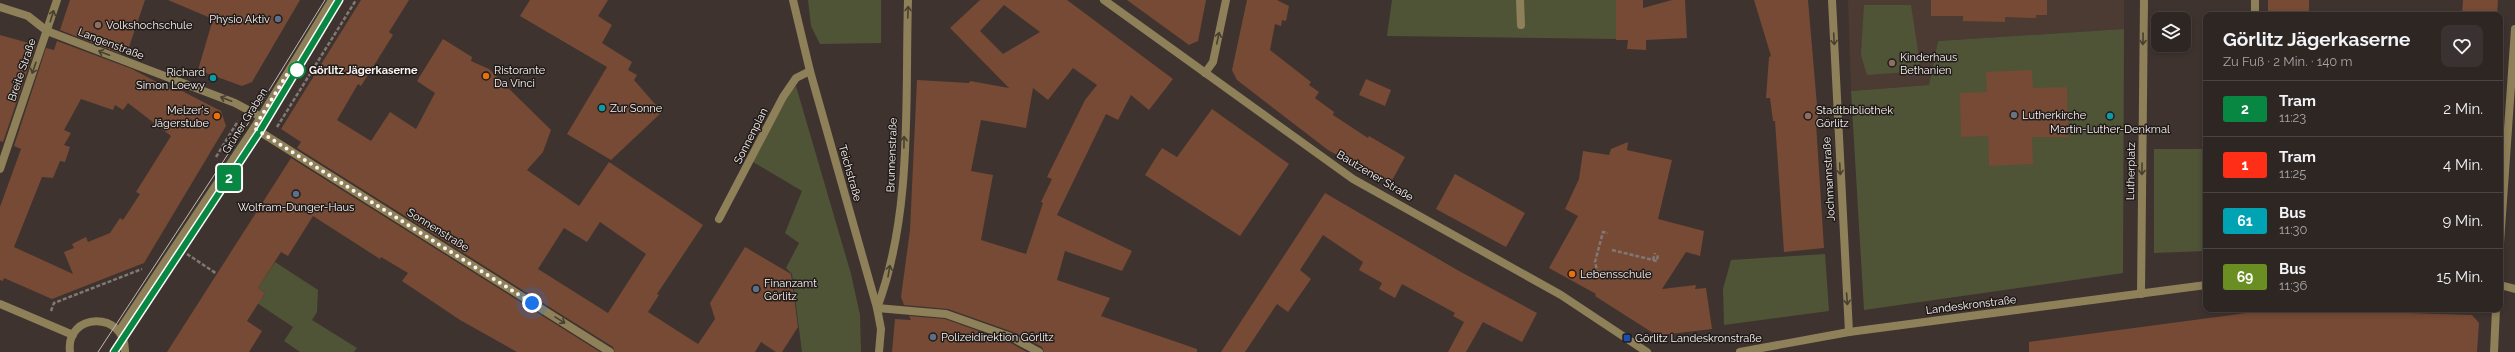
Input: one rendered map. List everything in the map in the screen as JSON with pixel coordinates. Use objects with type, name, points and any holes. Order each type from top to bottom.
[{"type":"street","name":"Breite Straße","points":[[0,169],[57,0]]},
{"type":"street","name":"Grüner Graben","points":[[119,331],[254,128],[332,0]]},
{"type":"street","name":"Teichstraße","points":[[793,0],[810,71],[877,308],[881,329],[879,352]]},
{"type":"street","name":"Brunnenstraße","points":[[877,308],[887,281],[903,187],[908,0]]},
{"type":"street","name":"Bautzener Straße","points":[[1104,0],[1353,179],[1561,295],[1647,352]]},
{"type":"street","points":[[1205,73],[1213,62],[1226,0]]},
{"type":"street","points":[[1520,0],[1521,25]]},
{"type":"street","name":"Jochmannstraße","points":[[1832,0],[1849,332]]},
{"type":"street","name":"Lutherplatz","points":[[2141,294],[2144,0]]},
{"type":"street","points":[[2255,0],[2255,12]]},
{"type":"street","name":"Langenstraße","points":[[0,7],[28,16],[47,31],[245,108],[261,117]]},
{"type":"street","points":[[2503,200],[2515,29]]},
{"type":"street","name":"Sonnenplan","points":[[719,219],[783,97],[796,78],[810,71]]},
{"type":"street","name":"Sonnenstraße","points":[[254,128],[610,352]]},
{"type":"street","name":"Landeskronstraße","points":[[1740,352],[1849,332],[2203,285]]},
{"type":"street","points":[[2503,286],[2515,289]]},
{"type":"street","points":[[0,304],[73,335]]},
{"type":"street","points":[[877,308],[946,314],[1011,337],[1040,352]]},
{"type":"street","points":[[2494,352],[2496,312]]},
{"type":"street","points":[[70,352],[73,335],[84,324],[92,321],[108,323],[119,331],[123,339],[125,352]]},
{"type":"path","points":[[286,113],[356,0]]},
{"type":"path","points":[[213,161],[245,108]]},
{"type":"path","points":[[1598,274],[1595,262],[1603,232],[1608,233]]},
{"type":"path","points":[[176,247],[217,274]]},
{"type":"path","points":[[1612,250],[1657,261],[1656,254]]},
{"type":"path","points":[[45,323],[54,303],[148,268]]},
{"type":"shaded area","name":"Kinderhaus Bethanien","points":[[1848,0],[2124,0],[2124,29],[1938,41],[1929,85],[1851,91]]},
{"type":"green space","points":[[808,0],[881,0],[881,43],[820,44],[811,26]]},
{"type":"green space","points":[[1392,0],[1616,0],[1616,39],[1387,36]]},
{"type":"green space","points":[[1864,5],[1911,5],[1921,71],[1867,75],[1861,55]]},
{"type":"green space","points":[[2124,29],[2123,273],[1864,310],[1851,91],[1929,85],[1938,41]]},
{"type":"green space","points":[[796,86],[851,274],[860,315],[861,352],[802,352],[792,274],[786,268],[799,243],[785,233],[802,191],[753,162],[784,97]]},
{"type":"green space","points":[[2154,149],[2203,149],[2203,251],[2154,253]]},
{"type":"green space","points":[[1825,254],[1829,311],[1724,325],[1723,289],[1731,260]]},
{"type":"green space","points":[[275,262],[318,290],[317,312],[312,320],[357,348],[354,352],[300,352],[284,341],[293,327],[251,299],[262,298],[265,293],[258,288]]},
{"type":"building","points":[[70,0],[145,0],[129,47],[125,46],[121,54],[60,30]]},
{"type":"building","points":[[168,0],[300,0],[252,82],[242,86],[198,70],[213,19]]},
{"type":"building","points":[[361,0],[409,0],[389,32],[393,35],[361,86],[358,84],[337,120],[371,141],[390,112],[416,129],[435,93],[417,81],[443,39],[472,57],[471,61],[489,69],[551,130],[543,152],[527,170],[579,206],[609,162],[703,225],[657,294],[659,295],[648,312],[698,344],[715,319],[710,303],[745,247],[791,274],[798,327],[782,352],[776,352],[761,342],[755,352],[615,352],[613,347],[297,148],[301,142],[281,129]],"holes":[[[600,222],[646,254],[608,313],[538,269],[564,228],[587,242]]]},
{"type":"building","points":[[530,0],[608,0],[598,16],[612,25],[602,43],[632,62],[628,70],[637,75],[634,80],[662,112],[611,160],[567,134],[607,67],[520,16]]},
{"type":"building","points":[[980,0],[1067,0],[1173,79],[1149,110],[1131,95],[1118,120],[1106,114],[1057,215],[1132,251],[1122,271],[1065,251],[1057,280],[1110,298],[1101,316],[1197,349],[1197,352],[1044,352],[1042,347],[1013,332],[948,309],[904,305],[901,297],[910,230],[917,80],[969,83],[970,81],[1009,88],[950,28]],"holes":[[[1004,5],[1040,32],[1003,54],[980,31]],[[1073,68],[1097,85],[1085,100],[1047,177],[1052,179],[1041,202],[1043,203],[1026,254],[981,240],[993,175],[971,171],[981,120],[1026,128],[1033,88],[1048,100]]]},
{"type":"building","points":[[1127,0],[1206,0],[1198,41],[1189,45]]},
{"type":"building","points":[[1247,0],[1277,0],[1289,6],[1286,21],[1282,20],[1281,26],[1275,24],[1270,50],[1311,82],[1309,85],[1319,92],[1315,98],[1334,112],[1333,115],[1368,138],[1369,136],[1405,157],[1390,184],[1328,150],[1237,80],[1232,70]]},
{"type":"building","points":[[1616,0],[1643,0],[1643,8],[1672,0],[1685,0],[1687,38],[1646,40],[1646,50],[1627,49],[1628,40],[1616,40]]},
{"type":"building","points":[[1754,0],[1808,0],[1818,117],[1816,123],[1824,248],[1784,252],[1775,121],[1773,121],[1770,98],[1766,98],[1769,57],[1771,56]]},
{"type":"building","points":[[1931,0],[2047,0],[2047,15],[2036,15],[2036,18],[2005,17],[2005,22],[1963,21],[1963,16],[1931,16]]},
{"type":"building","points":[[2268,0],[2309,0],[2309,12],[2268,12]]},
{"type":"building","points":[[2463,0],[2498,0],[2497,12],[2462,12]]},
{"type":"building","points":[[0,35],[36,45],[3,142],[0,141]]},
{"type":"building","points":[[57,41],[132,69],[174,91],[182,91],[221,111],[226,126],[144,263],[52,299],[4,278],[3,281],[0,280],[0,207],[21,149],[14,146],[46,48],[54,50]],"holes":[[[81,99],[113,110],[115,105],[123,110],[128,103],[171,136],[136,192],[140,194],[123,220],[120,218],[110,233],[88,242],[86,237],[72,244],[74,248],[64,252],[73,274],[14,247],[42,177],[53,178],[60,161],[65,162],[70,147],[64,145],[71,133],[64,130]]]},
{"type":"building","name":"Lutherkirche","points":[[2032,70],[2033,88],[2067,87],[2068,137],[2032,137],[2033,164],[1989,166],[1988,136],[1961,137],[1960,93],[1987,92],[1986,72]]},
{"type":"building","points":[[1366,79],[1391,90],[1385,106],[1359,95]]},
{"type":"building","points":[[1212,109],[1289,164],[1240,236],[1145,175],[1162,148],[1177,157]]},
{"type":"building","points":[[1628,142],[1627,150],[1672,160],[1658,219],[1704,231],[1700,256],[1686,252],[1662,289],[1696,285],[1695,289],[1706,288],[1712,329],[1662,335],[1653,333],[1595,296],[1596,294],[1549,268],[1578,216],[1565,209],[1579,179],[1583,151],[1609,155],[1611,149]]},
{"type":"building","points":[[291,158],[600,352],[517,352],[460,320],[402,281],[408,273],[381,257],[380,259],[313,216],[288,256],[281,252],[258,288],[265,293],[247,321],[262,331],[249,352],[167,352]]},
{"type":"building","points":[[1455,174],[1525,213],[1506,247],[1436,209]]},
{"type":"building","points":[[1325,193],[1459,271],[1537,313],[1522,342],[1483,322],[1466,352],[1448,352],[1464,322],[1453,316],[1455,313],[1402,284],[1395,298],[1379,289],[1382,283],[1359,270],[1363,262],[1323,235],[1300,270],[1311,279],[1288,312],[1277,304],[1245,352],[1221,352]]},
{"type":"building","points":[[2254,312],[2374,312],[2472,315],[2479,323],[2477,352],[2029,352],[2029,342]]},
{"type":"building","name":"Polizeidirektion Görlitz","points":[[909,316],[945,319],[1009,342],[1027,352],[892,352],[895,319],[911,320]]},
{"type":"tram line","points":[[98,352],[255,113],[325,0]]},
{"type":"tram line","points":[[114,352],[260,131],[339,0]]},
{"type":"tram line","name":"2","points":[[114,352],[260,131],[339,0]]},
{"type":"place","name":"Physio Aktiv","points":[[278,19]]},
{"type":"place","name":"Volkshochschule","points":[[98,25]]},
{"type":"place","name":"Kinderhaus Bethanien","points":[[1892,63]]},
{"type":"place","name":"Görlitz Jägerkaserne","points":[[297,70]]},
{"type":"place","name":"Ristorante Da Vinci","points":[[486,76]]},
{"type":"place","name":"Richard Simon Loewy","points":[[213,78]]},
{"type":"place","name":"Zur Sonne","points":[[602,108]]},
{"type":"place","name":"Lutherkirche","points":[[2014,115]]},
{"type":"place","name":"Melzer's Jägerstube","points":[[217,116]]},
{"type":"place","name":"Stadtbibliothek Görlitz","points":[[1808,116]]},
{"type":"place","name":"Martin-Luther-Denkmal","points":[[2110,116]]},
{"type":"place","name":"Wolfram-Dunger-Haus","points":[[296,194]]},
{"type":"place","name":"Lebensschule","points":[[1572,274]]},
{"type":"place","name":"Finanzamt Görlitz","points":[[756,289]]},
{"type":"place","name":"Polizeidirektion Görlitz","points":[[933,337]]},
{"type":"place","name":"Görlitz Landeskronstraße","points":[[1627,338]]},
{"type":"route","points":[[297,70],[294,63],[254,128],[532,303]]}]
